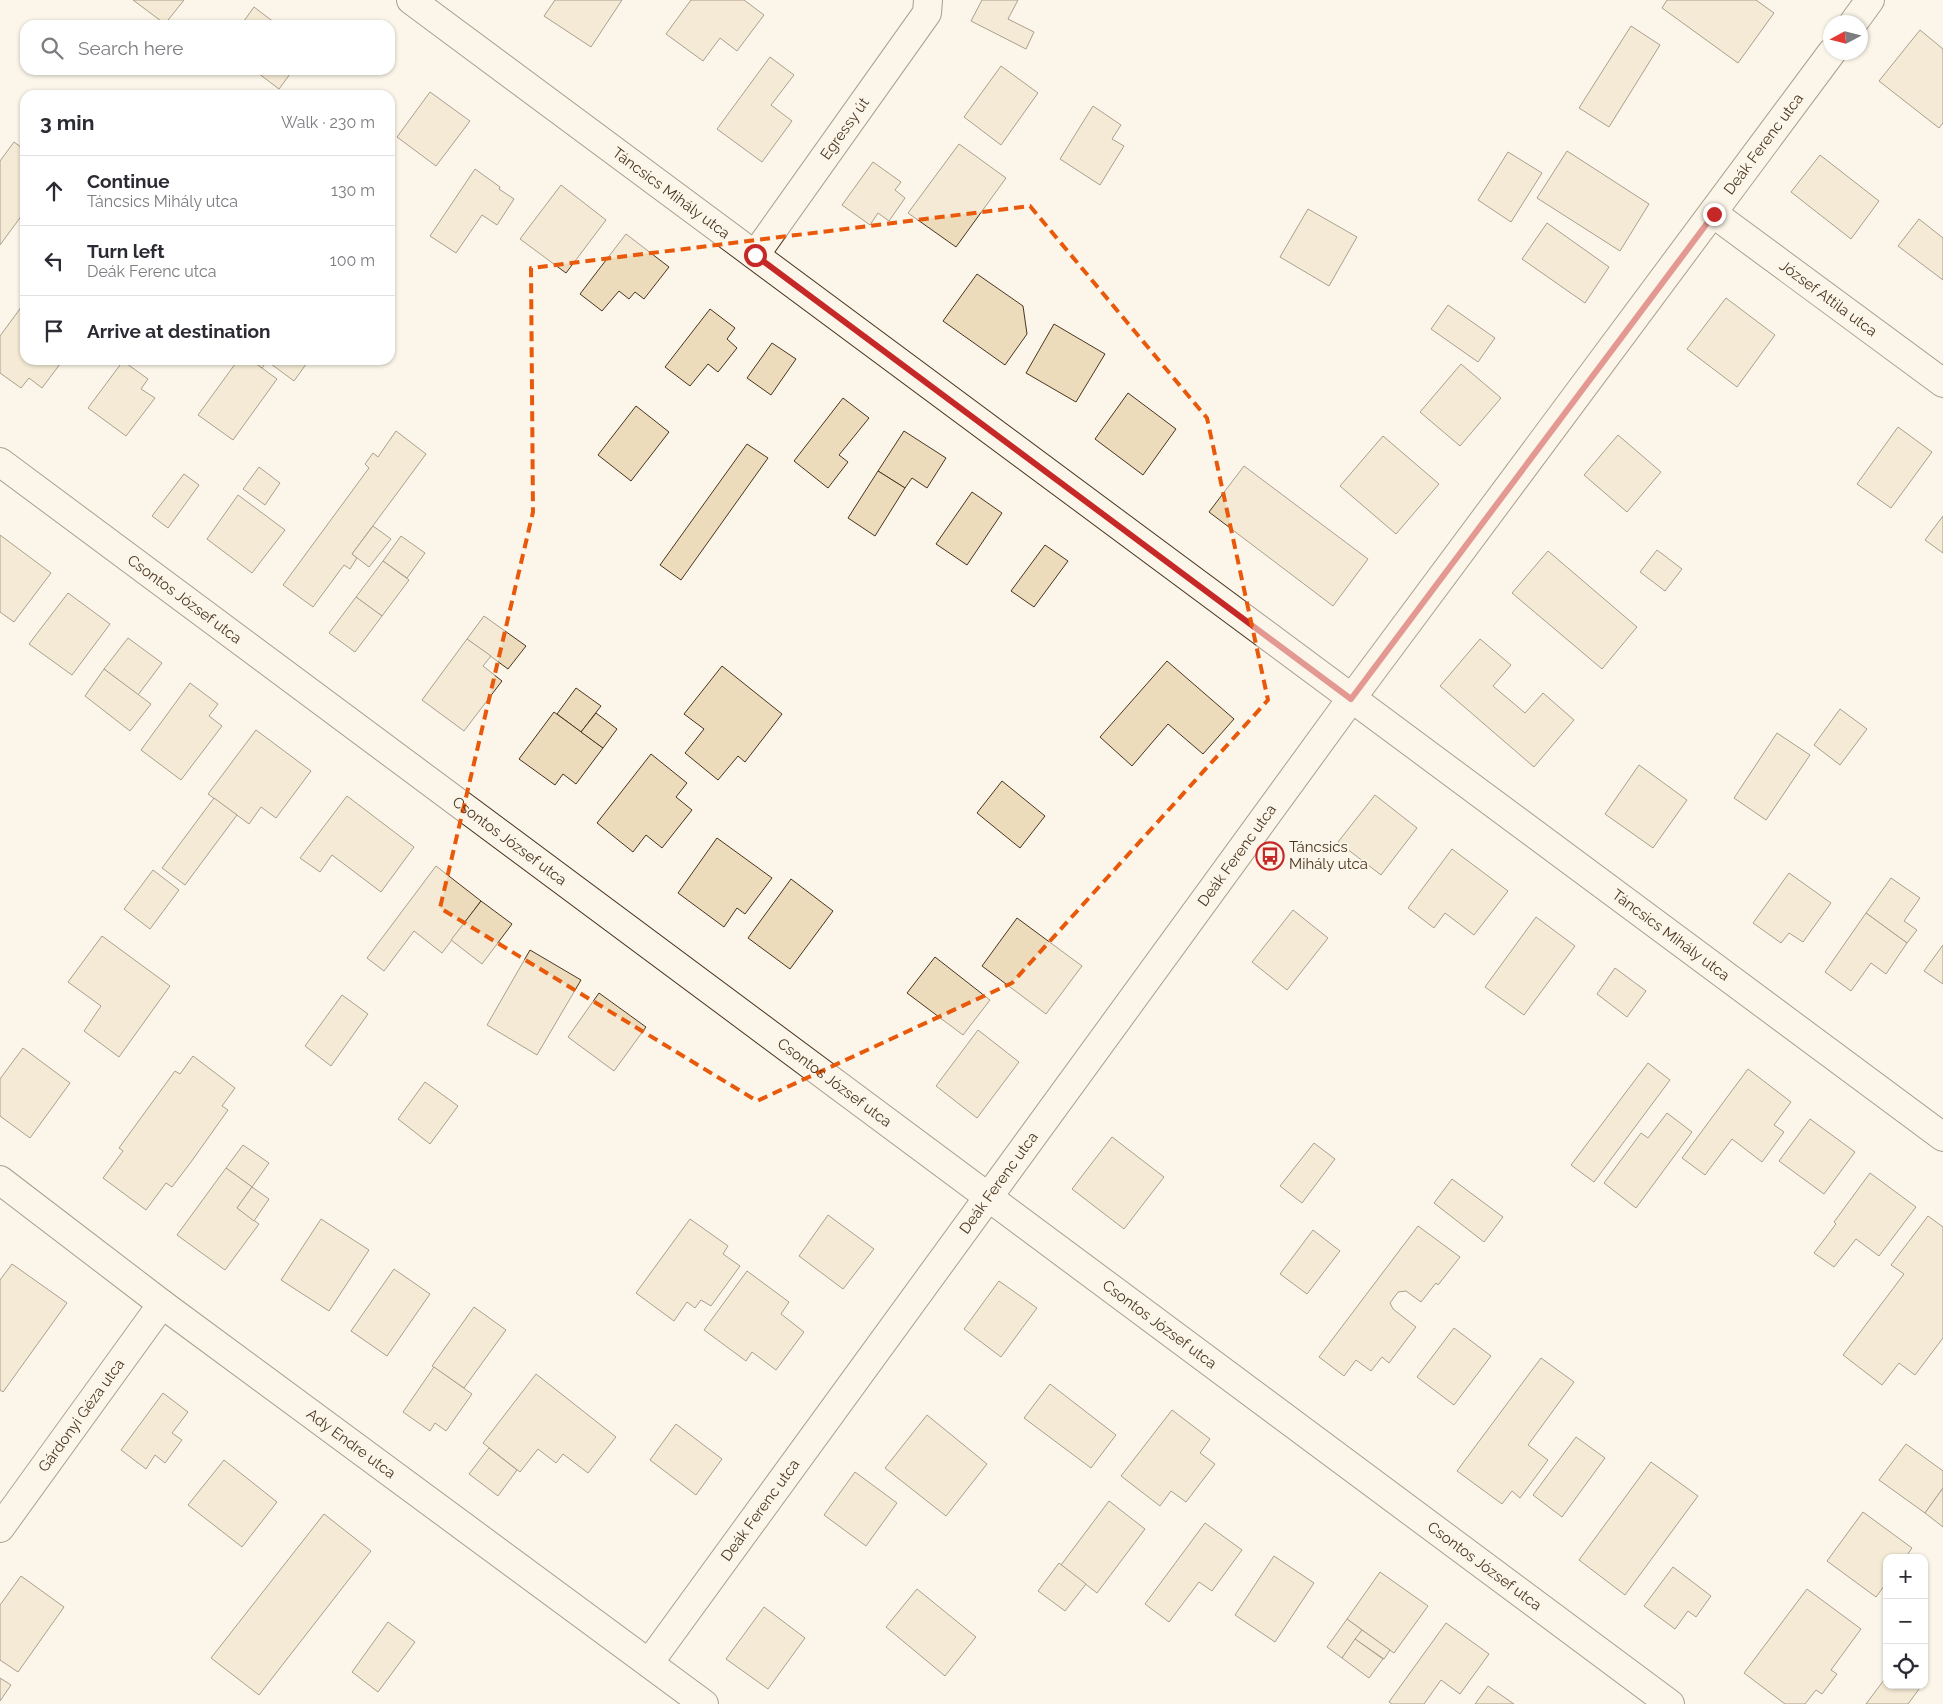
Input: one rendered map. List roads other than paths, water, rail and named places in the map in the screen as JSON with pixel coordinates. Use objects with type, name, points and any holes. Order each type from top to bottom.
[{"type":"street","name":"Táncsics Mihály utca","points":[[411,0],[1943,1137]]},
{"type":"street","name":"Egressy út","points":[[755,255],[927,13],[928,0]]},
{"type":"street","points":[[1859,15],[1870,0]]},
{"type":"street","name":"Deák Ferenc utca","points":[[649,1663],[1351,699],[1714,214],[1826,60]]},
{"type":"street","name":"József Attila utca","points":[[1714,214],[1943,383]]},
{"type":"street","name":"Csontos József utca","points":[[0,462],[1670,1704]]},
{"type":"street","name":"Ady Endre utca","points":[[0,1180],[162,1304],[704,1704]]},
{"type":"street","name":"Gárdonyi Géza utca","points":[[0,1528],[162,1304]]},
{"type":"place","name":"Táncsics Mihály utca","points":[[1270,856]]}]
